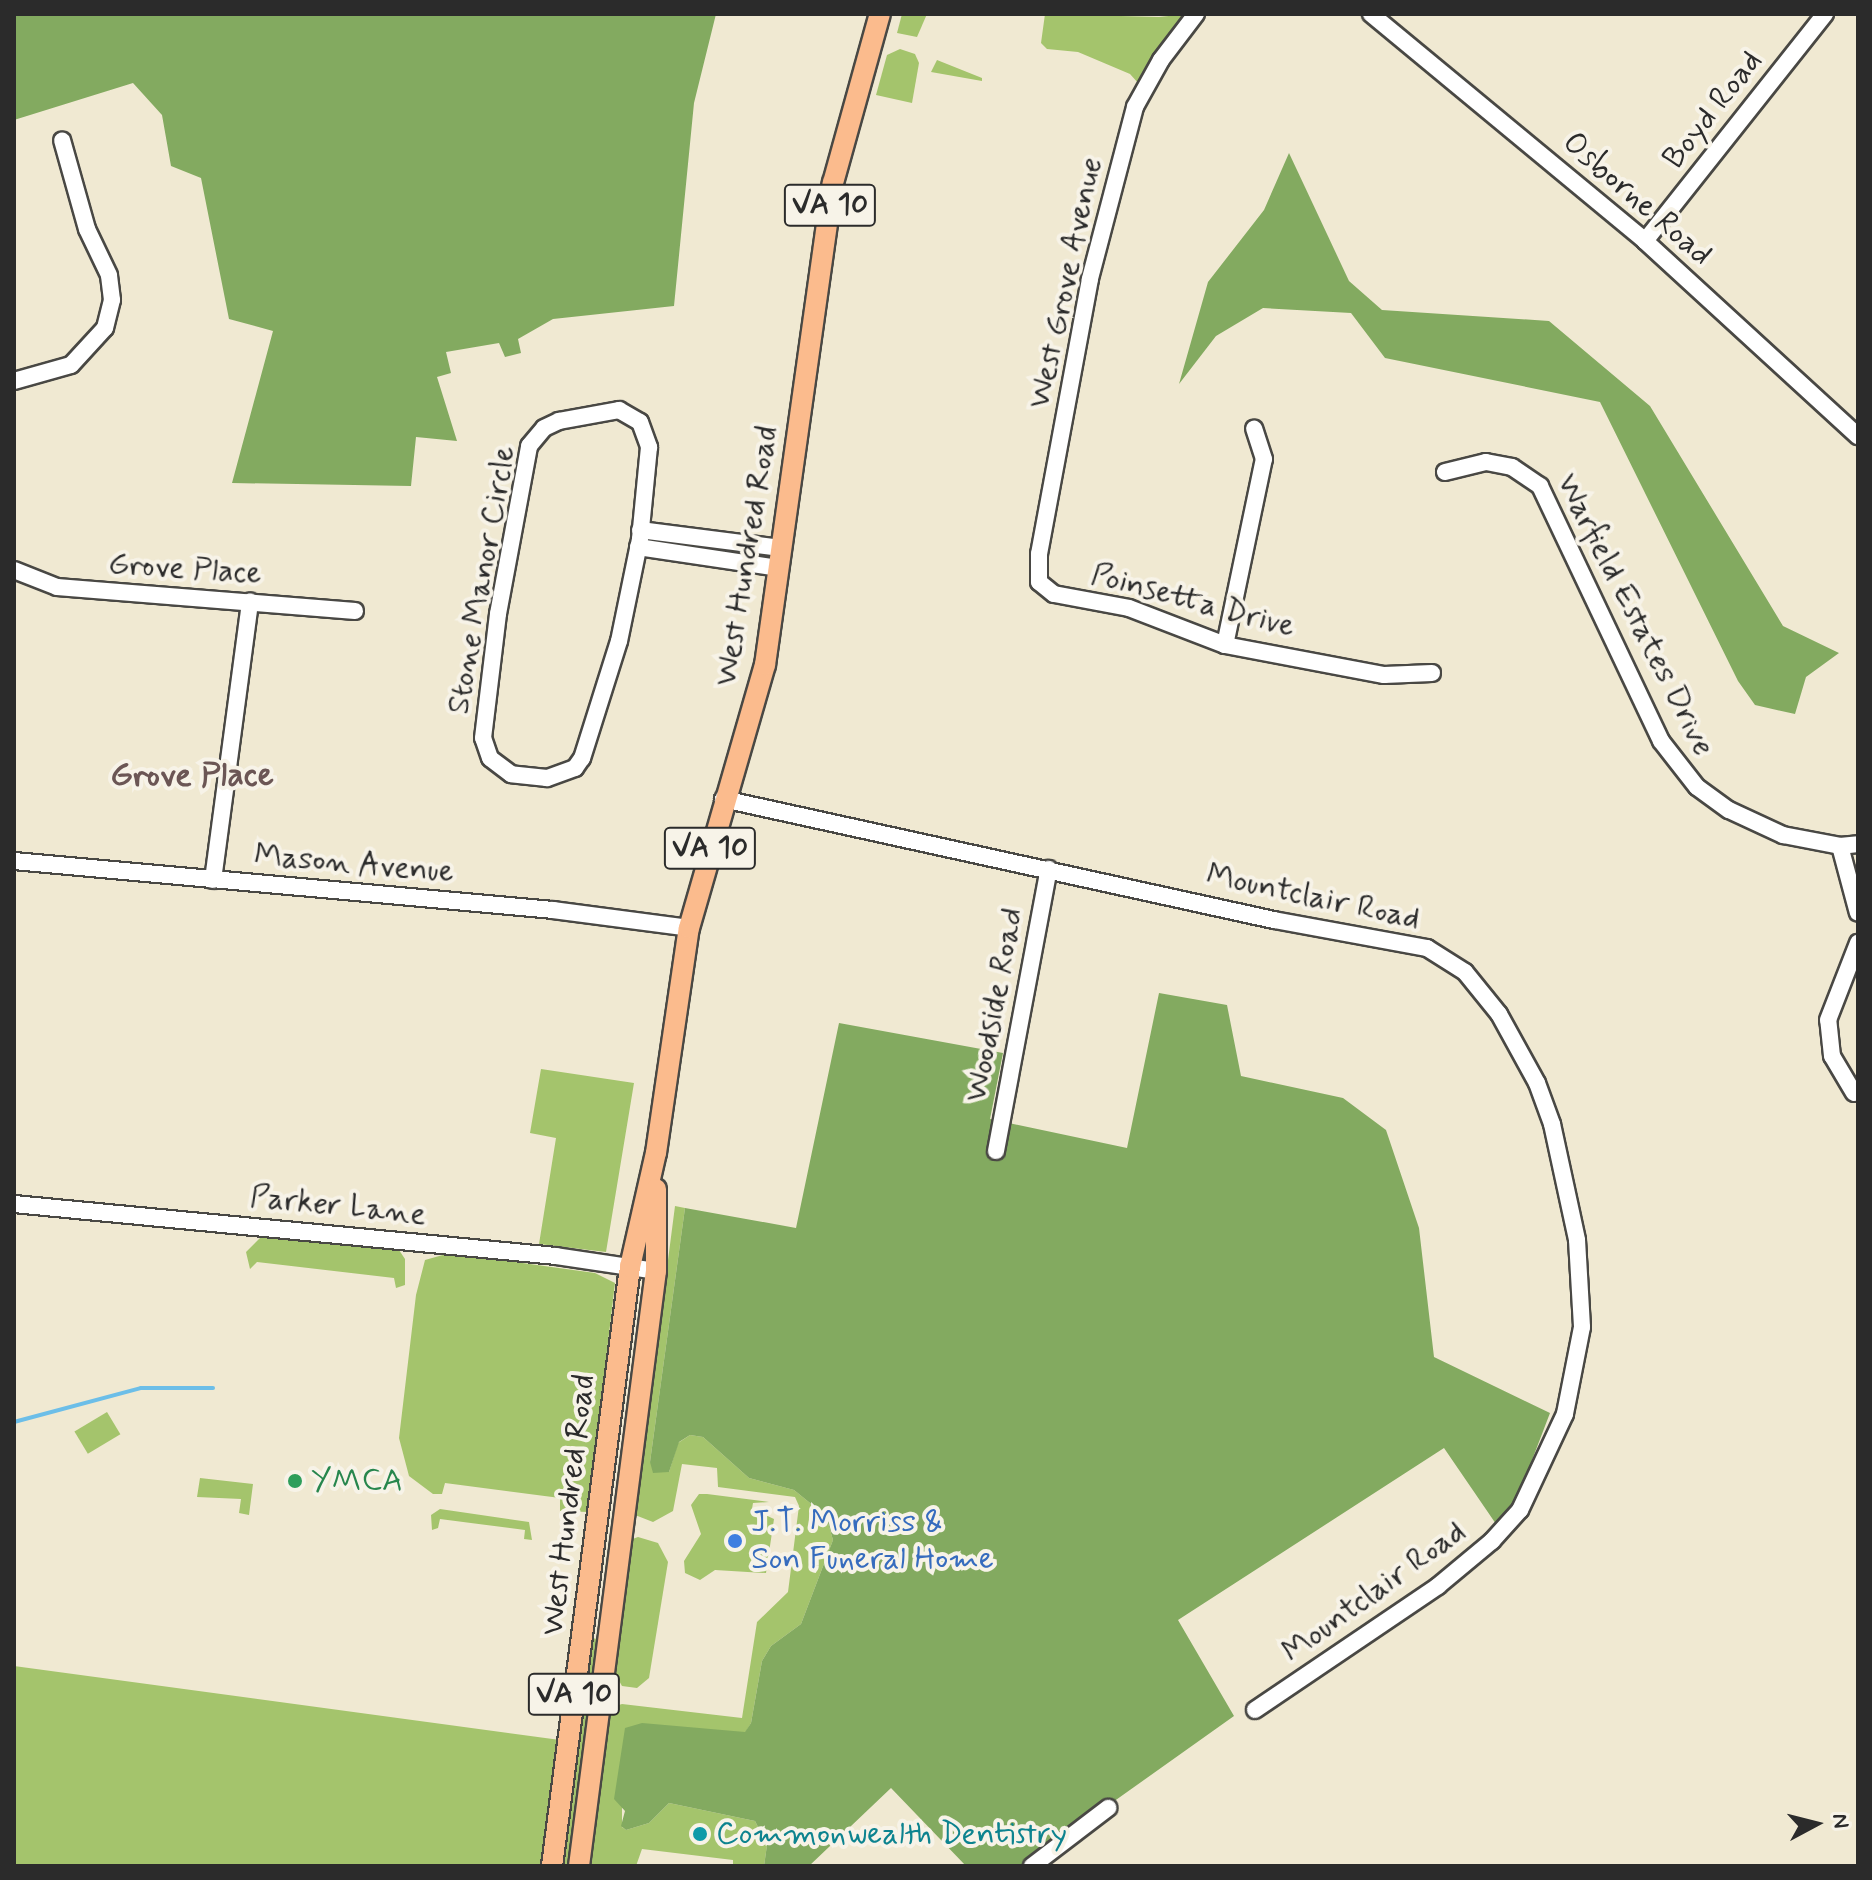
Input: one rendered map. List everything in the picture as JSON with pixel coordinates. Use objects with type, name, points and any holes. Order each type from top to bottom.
[{"type":"main road","name":"West Hundred Road","points":[[552,1866],[630,1267],[656,1153],[689,928],[723,799],[765,665],[833,183],[880,14]]},
{"type":"main road","name":"West Hundred Road","points":[[579,1866],[656,1271],[656,1153]]},
{"type":"street","name":"West Grove Avenue","points":[[1039,582],[1039,554],[1090,279],[1135,107],[1161,60],[1196,14]]},
{"type":"street","name":"Osborne Road","points":[[1371,14],[1645,241],[1858,436]]},
{"type":"street","name":"Boyd Road","points":[[1645,241],[1825,14]]},
{"type":"street","points":[[14,381],[71,365],[105,328],[112,300],[109,275],[87,229],[62,140]]},
{"type":"street","name":"Stone Manor Circle","points":[[608,409],[640,422],[649,447],[640,530],[627,610],[582,758],[562,776],[505,772],[490,758],[483,738],[521,480],[536,436],[559,421],[608,409]]},
{"type":"street","points":[[1225,645],[1264,459],[1254,429]]},
{"type":"street","name":"Warfield Estates Drive","points":[[1445,472],[1486,462],[1512,467],[1540,486],[1661,741],[1680,770],[1753,823],[1840,846],[1858,844]]},
{"type":"street","points":[[640,530],[780,558]]},
{"type":"street","points":[[638,547],[780,558]]},
{"type":"street","name":"Grove Place","points":[[14,570],[57,587],[355,611]]},
{"type":"street","name":"Poinsetta Drive","points":[[1039,582],[1054,594],[1129,608],[1225,645],[1384,675],[1432,673]]},
{"type":"street","points":[[213,880],[250,601]]},
{"type":"street","name":"Mountclair Road","points":[[723,799],[1427,948],[1465,972],[1499,1014],[1537,1083],[1555,1137],[1577,1240],[1582,1327],[1565,1414],[1545,1466],[1520,1510],[1492,1541],[1438,1586],[1255,1710]]},
{"type":"street","points":[[1840,846],[1858,913]]},
{"type":"street","name":"Mason Avenue","points":[[14,861],[553,910],[689,928]]},
{"type":"street","name":"Woodside Road","points":[[996,1151],[1049,869]]},
{"type":"street","points":[[1854,1093],[1832,1056],[1828,1020],[1858,943]]},
{"type":"street","name":"Parker Lane","points":[[14,1204],[656,1271]]},
{"type":"street","points":[[1032,1866],[1108,1808]]},
{"type":"green space","points":[[14,14],[716,14],[694,103],[674,306],[553,319],[518,339],[521,353],[505,357],[499,343],[446,352],[451,373],[437,377],[457,441],[416,437],[411,486],[232,483],[273,331],[229,319],[201,178],[171,166],[162,115],[133,83],[14,120]]},
{"type":"green space","points":[[902,14],[927,14],[917,37],[897,33]]},
{"type":"green space","points":[[1045,14],[1159,17],[1188,14],[1139,84],[1130,74],[1078,52],[1047,49],[1041,43]]},
{"type":"green space","points":[[900,49],[915,54],[919,63],[912,103],[876,95],[887,55]]},
{"type":"green space","points":[[937,60],[982,78],[982,81],[931,72]]},
{"type":"green space","points":[[1289,153],[1349,281],[1382,310],[1549,321],[1650,406],[1783,626],[1839,653],[1806,677],[1795,714],[1755,705],[1738,681],[1600,402],[1385,358],[1351,313],[1263,308],[1216,336],[1179,384],[1208,282],[1264,210]]},
{"type":"green space","points":[[1159,993],[1227,1005],[1241,1076],[1343,1098],[1386,1130],[1419,1228],[1434,1357],[1550,1413],[1516,1502],[1496,1524],[1444,1448],[1178,1620],[1234,1716],[1023,1866],[966,1866],[891,1788],[809,1866],[764,1866],[767,1845],[755,1821],[669,1803],[649,1823],[626,1830],[621,1826],[625,1811],[614,1799],[625,1728],[642,1723],[745,1732],[751,1723],[762,1661],[771,1646],[801,1624],[833,1540],[826,1516],[794,1490],[749,1478],[703,1437],[690,1435],[679,1442],[669,1472],[653,1473],[650,1462],[685,1208],[796,1228],[839,1023],[1003,1053],[990,1119],[1127,1148]]},
{"type":"green space","points":[[541,1069],[634,1083],[606,1252],[539,1244],[556,1138],[530,1133]]},
{"type":"green space","points":[[675,1206],[685,1208],[650,1462],[669,1472],[678,1443],[690,1435],[703,1437],[749,1478],[794,1490],[826,1516],[833,1540],[801,1624],[771,1646],[762,1661],[751,1723],[745,1733],[622,1807],[622,1827],[626,1830],[649,1823],[669,1803],[755,1821],[767,1845],[764,1866],[733,1866],[733,1860],[642,1849],[636,1866],[589,1866],[610,1708],[622,1704],[742,1718],[757,1622],[788,1592],[799,1506],[795,1497],[718,1487],[717,1468],[682,1464],[673,1511],[653,1522],[635,1515]]},
{"type":"green space","points":[[262,1236],[399,1250],[405,1259],[405,1285],[396,1288],[394,1278],[257,1262],[250,1269],[246,1252]]},
{"type":"green space","points":[[450,1253],[595,1273],[615,1283],[588,1512],[560,1511],[560,1498],[445,1483],[442,1494],[433,1494],[409,1476],[399,1438],[416,1295],[425,1260]]},
{"type":"green space","points":[[107,1412],[120,1434],[88,1454],[74,1432]]},
{"type":"green space","points":[[200,1478],[253,1484],[249,1515],[239,1513],[241,1499],[197,1497]]},
{"type":"green space","points":[[699,1494],[769,1502],[753,1503],[752,1509],[774,1519],[766,1573],[715,1570],[700,1580],[685,1573],[684,1561],[701,1534],[691,1505]]},
{"type":"green space","points":[[440,1509],[529,1522],[532,1540],[524,1539],[525,1530],[440,1519],[438,1528],[432,1530],[431,1515]]},
{"type":"green space","points":[[638,1537],[658,1543],[668,1562],[649,1678],[637,1688],[622,1686],[614,1672],[630,1540]]},
{"type":"green space","points":[[592,1638],[597,1639],[598,1659],[573,1866],[562,1866]]},
{"type":"green space","points":[[14,1666],[560,1740],[544,1866],[14,1866]]},
{"type":"waterway","points":[[14,1422],[141,1388],[213,1388]]},
{"type":"place","name":"YMCA","points":[[295,1481]]},
{"type":"place","name":"J.T. Morriss & Son Funeral Home","points":[[735,1541]]},
{"type":"place","name":"Commonwealth Dentistry","points":[[700,1834]]},
{"type":"district","name":"Grove Place","points":[[192,776]]}]
